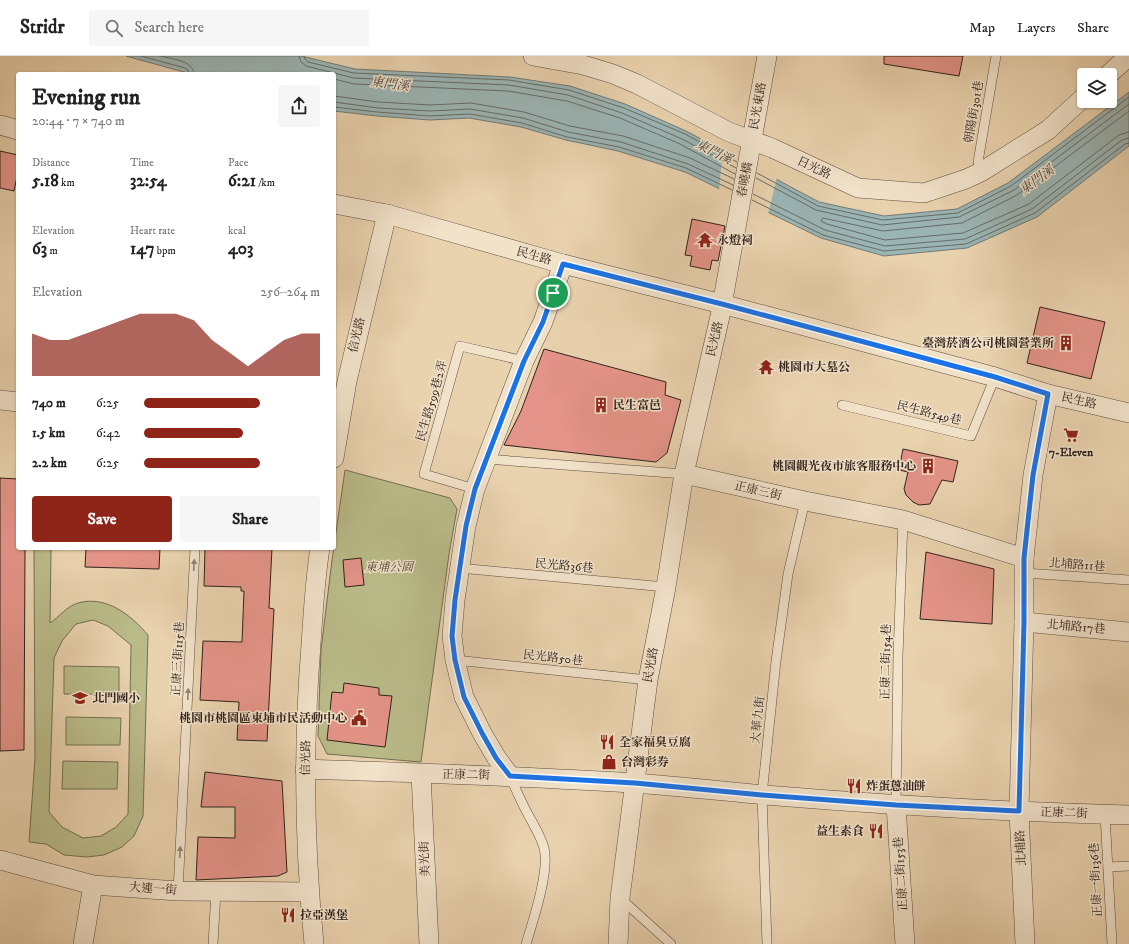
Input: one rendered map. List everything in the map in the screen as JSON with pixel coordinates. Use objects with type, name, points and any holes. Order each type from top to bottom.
[{"type":"street","name":"日光路","points":[[533,56],[583,65],[614,74],[637,84],[720,128],[751,148],[858,188],[924,193],[966,179],[981,172],[1048,130],[1077,103]]},
{"type":"street","name":"民光東路","points":[[751,148],[767,56]]},
{"type":"street","points":[[1116,68],[1129,56]]},
{"type":"street","points":[[0,125],[16,129]]},
{"type":"street","name":"春曉橋","points":[[722,304],[751,148]]},
{"type":"street","name":"民生路","points":[[336,204],[386,214],[563,264],[722,304],[995,377],[1048,394],[1129,413]]},
{"type":"street","name":"信光路","points":[[336,441],[347,381],[386,214]]},
{"type":"street","points":[[510,776],[496,758],[464,697],[455,660],[452,636],[459,568],[466,526],[475,489],[524,361],[543,322],[563,264]]},
{"type":"street","name":"民光路","points":[[618,944],[620,898],[648,680],[666,587],[684,474],[722,304]]},
{"type":"street","name":"北埔路","points":[[1025,944],[1019,811],[1024,565],[1033,475],[1048,394]]},
{"type":"street","points":[[0,400],[16,402]]},
{"type":"street","name":"正康三街","points":[[684,474],[805,501],[903,520],[1024,565]]},
{"type":"street","name":"信光路","points":[[314,944],[306,848],[305,769],[308,683],[316,573],[320,550]]},
{"type":"street","name":"北埔路17巷","points":[[1024,622],[1129,632]]},
{"type":"street","name":"正康二街","points":[[305,769],[510,776],[635,783],[762,795],[896,805],[1129,815]]},
{"type":"street","name":"美光街","points":[[421,774],[429,944]]},
{"type":"street","name":"正康二街153巷","points":[[896,805],[905,944]]},
{"type":"street","name":"大連一街","points":[[0,860],[93,885],[178,891],[310,892]]},
{"type":"street","points":[[83,944],[93,885]]},
{"type":"lane","name":"朝陽街301巷","points":[[981,172],[978,162],[996,56]]},
{"type":"lane","name":"民生路599巷2弄","points":[[475,489],[424,474],[460,346],[524,361]]},
{"type":"lane","name":"民生路549巷","points":[[842,405],[971,436],[995,377]]},
{"type":"lane","name":"正康三街","points":[[486,459],[684,474]]},
{"type":"lane","name":"大華九街","points":[[767,944],[762,795],[776,661],[788,574],[805,501]]},
{"type":"lane","name":"正康二街154巷","points":[[896,805],[898,656],[903,520]]},
{"type":"lane","name":"正康三街115巷","points":[[178,891],[195,550]]},
{"type":"lane","name":"北埔路11巷","points":[[1024,565],[1129,580]]},
{"type":"lane","name":"民光路36巷","points":[[459,568],[666,587]]},
{"type":"lane","name":"民光路50巷","points":[[455,660],[648,680]]},
{"type":"lane","points":[[510,776],[545,849],[546,863],[540,895],[526,944]]},
{"type":"lane","name":"正康一街136巷","points":[[1105,814],[1112,944]]},
{"type":"lane","points":[[1108,867],[1129,866]]},
{"type":"lane","points":[[212,944],[216,891]]},
{"type":"lane","points":[[620,898],[671,944]]},
{"type":"green space","name":"東埔公園","points":[[345,470],[450,498],[457,509],[449,554],[421,762],[327,754],[318,736],[321,650],[333,550],[336,550],[336,532]]},
{"type":"green space","points":[[34,550],[51,550],[50,623],[74,604],[88,601],[98,602],[117,608],[134,620],[148,635],[143,816],[134,836],[122,847],[104,855],[87,857],[64,855],[46,844],[29,842],[35,759]],"holes":[[[93,620],[108,626],[131,645],[128,814],[116,827],[101,836],[83,838],[62,827],[49,812],[54,658],[62,641],[76,624]]]},
{"type":"green space","points":[[64,666],[119,667],[119,695],[64,694]]},
{"type":"green space","points":[[66,717],[121,718],[120,745],[66,745]]},
{"type":"green space","points":[[63,761],[118,762],[117,789],[62,789]]},
{"type":"water","name":"東門溪","points":[[126,56],[301,56],[355,69],[510,77],[570,86],[625,104],[686,131],[819,202],[884,216],[957,209],[1008,183],[1108,108],[1117,108],[1117,101],[1129,92],[1129,146],[1037,217],[967,248],[884,256],[821,238],[685,172],[618,151],[566,140],[521,127],[469,118],[430,120],[336,111],[336,72],[184,72]]},
{"type":"pier","points":[[723,148],[777,177],[768,214],[719,191]]},
{"type":"building","points":[[884,56],[963,56],[959,76],[884,64]]},
{"type":"building","points":[[0,151],[16,155],[16,182],[14,191],[0,188]]},
{"type":"building","name":"永燈祠","points":[[692,219],[725,226],[718,261],[712,260],[710,270],[690,266],[692,256],[685,255]]},
{"type":"building","name":"臺灣菸酒公司桃園營業所","points":[[1040,307],[1105,322],[1091,379],[1027,363]]},
{"type":"building","name":"民生富邑","points":[[544,349],[666,382],[665,395],[681,400],[667,453],[656,462],[504,445],[521,411]]},
{"type":"building","points":[[903,449],[958,461],[953,482],[942,480],[930,504],[919,505],[913,502],[906,495],[904,489],[908,472],[899,470]]},
{"type":"building","points":[[0,478],[16,479],[16,550],[25,550],[24,750],[0,751]]},
{"type":"building","points":[[86,550],[160,550],[159,569],[85,567]]},
{"type":"building","points":[[205,550],[272,550],[269,608],[274,609],[267,741],[237,740],[239,702],[200,700],[203,641],[242,642],[244,591],[241,591],[241,587],[204,586]]},
{"type":"building","points":[[926,552],[994,569],[992,624],[920,619]]},
{"type":"building","points":[[361,558],[364,585],[345,587],[343,560]]},
{"type":"building","name":"桃園市桃園區東埔市民活動中心","points":[[344,683],[379,688],[379,695],[392,696],[385,747],[327,740],[332,692],[343,693]]},
{"type":"building","points":[[205,772],[282,781],[287,872],[278,876],[196,880],[198,837],[235,838],[235,807],[201,807]]},
{"type":"place","name":"永燈祠","points":[[705,240]]},
{"type":"place","name":"臺灣菸酒公司桃園營業所","points":[[1066,343]]},
{"type":"place","name":"桃園市大墓公","points":[[766,367]]},
{"type":"place","name":"民生富邑","points":[[601,405]]},
{"type":"place","name":"7-Eleven","points":[[1071,435]]},
{"type":"place","name":"桃園觀光夜市旅客服務中心","points":[[928,466]]},
{"type":"place","name":"北門國小","points":[[80,698]]},
{"type":"place","name":"桃園市桃園區東埔市民活動中心","points":[[359,718]]},
{"type":"place","name":"全家福臭豆腐","points":[[607,742]]},
{"type":"place","name":"台灣彩券","points":[[609,762]]},
{"type":"place","name":"炸蛋蔥油餅","points":[[854,786]]},
{"type":"place","name":"益生素食","points":[[876,831]]},
{"type":"place","name":"拉亞漢堡","points":[[288,915]]},
{"type":"route","points":[[563,264],[722,304],[995,377],[1048,394],[1033,475],[1024,558],[1024,622],[1019,811],[896,805],[762,795],[635,783],[510,776],[496,758],[464,697],[455,660],[452,636],[455,600],[466,526],[475,489],[524,361],[543,322],[553,293],[563,264]]}]
